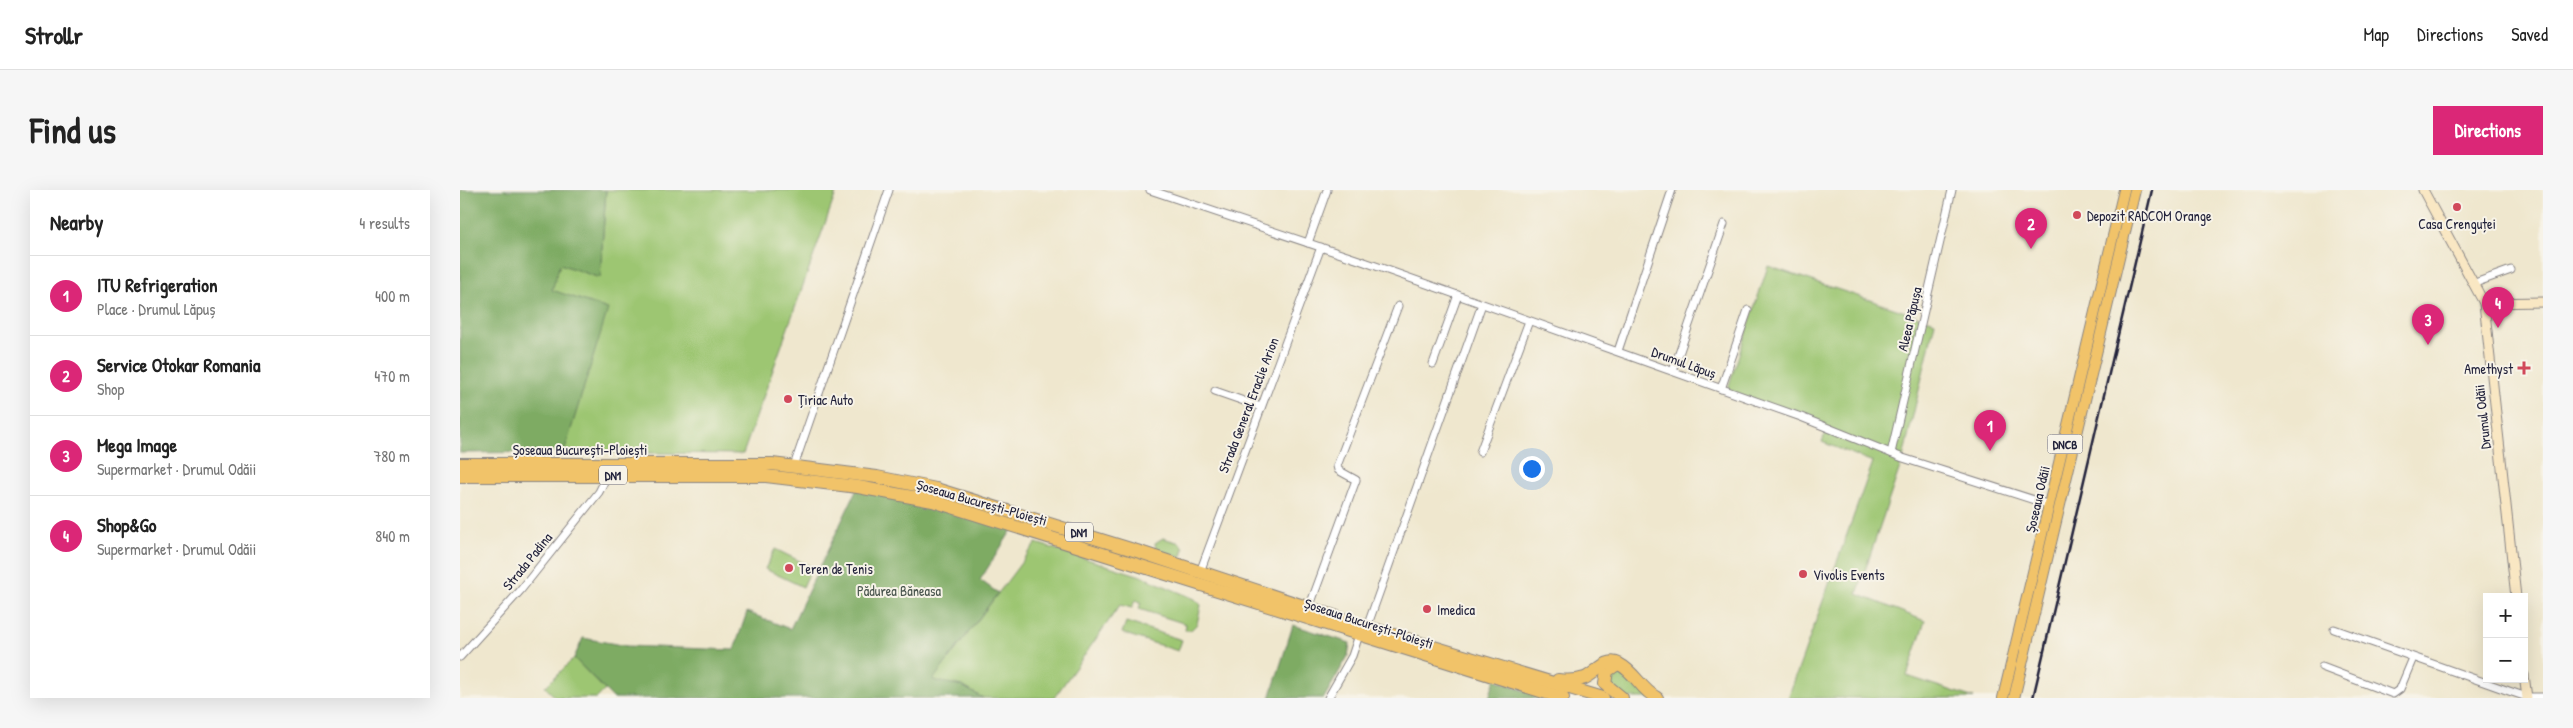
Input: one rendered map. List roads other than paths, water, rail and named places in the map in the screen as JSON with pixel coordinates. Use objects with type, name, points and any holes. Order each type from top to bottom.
[{"type":"highway","name":"Șoseaua București-Ploiești","points":[[460,464],[740,463],[794,466],[877,477],[936,489],[1200,572],[1309,608],[1363,631]]},
{"type":"highway","name":"Șoseaua București-Ploiești","points":[[460,476],[766,476],[858,487],[933,501],[1363,631],[1563,698]]},
{"type":"highway","points":[[1539,689],[1588,676],[1609,662],[1621,664],[1645,690],[1657,698]]},
{"type":"highway","points":[[1621,664],[1610,668],[1604,679],[1608,688],[1622,698]]},
{"type":"highway","name":"Șoseaua București-Ploiești","points":[[1539,689],[1603,698]]},
{"type":"main road","name":"Șoseaua Odăii","points":[[2003,698],[2124,190]]},
{"type":"main road","name":"Șoseaua Odăii","points":[[2014,698],[2135,190]]},
{"type":"street","points":[[794,466],[889,190]]},
{"type":"street","name":"Drumul Lăpuș","points":[[1150,190],[1308,242],[1673,371],[1809,420],[1891,454],[2050,505]]},
{"type":"street","points":[[1308,242],[1327,190]]},
{"type":"street","points":[[1618,352],[1672,190]]},
{"type":"street","name":"Aleea Păpușa","points":[[1891,454],[1952,190]]},
{"type":"street","name":"Drumul Odăii","points":[[2423,190],[2475,283],[2484,304],[2516,593]]},
{"type":"street","points":[[1673,371],[1724,224]]},
{"type":"street","name":"Strada General Eraclie Arion","points":[[1200,572],[1321,247]]},
{"type":"street","points":[[2475,283],[2511,270]]},
{"type":"street","points":[[1433,364],[1458,296]]},
{"type":"street","points":[[2484,304],[2543,302]]},
{"type":"street","name":"Șoseaua București-Ploiești","points":[[1363,631],[1482,304]]},
{"type":"street","name":"Șoseaua București-Ploiești","points":[[1309,608],[1356,480],[1338,470],[1337,466],[1398,306]]},
{"type":"street","points":[[1721,389],[1748,310]]},
{"type":"street","points":[[1480,452],[1529,321]]},
{"type":"street","points":[[1215,390],[1261,407]]},
{"type":"street","name":"Strada Padina","points":[[460,657],[520,591],[599,492],[607,476]]},
{"type":"street","points":[[2334,629],[2527,697],[2543,697]]},
{"type":"street","points":[[1328,698],[1352,656],[1363,631]]},
{"type":"street","points":[[2322,668],[2392,694],[2400,689],[2413,658]]},
{"type":"street","points":[[2525,683],[2527,697]]},
{"type":"railway","points":[[2033,698],[2152,190]]},
{"type":"place","name":"Casa Crenguței","points":[[2457,207]]},
{"type":"place","name":"Depozit RADCOM Orange","points":[[2077,215]]},
{"type":"place","name":"Service Otokar Romania","points":[[2031,249]]},
{"type":"place","name":"Shop&Go","points":[[2498,328]]},
{"type":"place","name":"Mega Image","points":[[2428,345]]},
{"type":"place","name":"Amethyst","points":[[2524,368]]},
{"type":"place","name":"Țiriac Auto","points":[[788,399]]},
{"type":"place","name":"ITU Refrigeration","points":[[1990,451]]},
{"type":"place","name":"Teren de Tenis","points":[[789,568]]},
{"type":"place","name":"Vivolis Events","points":[[1803,574]]},
{"type":"place","name":"Imedica","points":[[1427,609]]},
{"type":"park label","name":"Pădurea Băneasa","points":[[899,590]]}]
